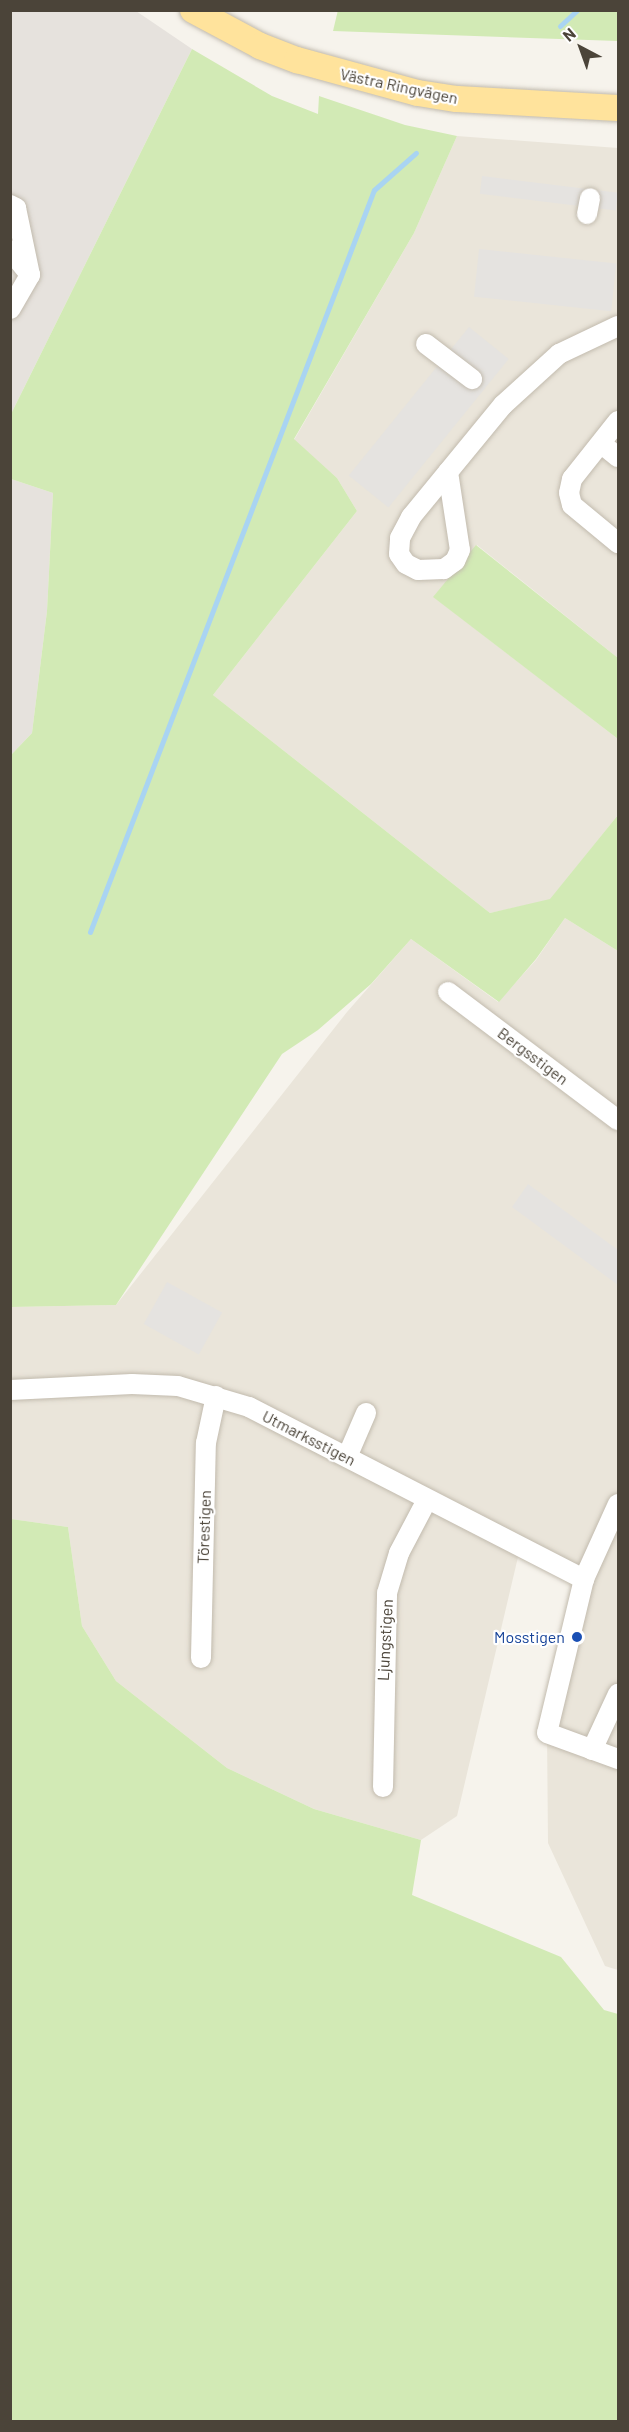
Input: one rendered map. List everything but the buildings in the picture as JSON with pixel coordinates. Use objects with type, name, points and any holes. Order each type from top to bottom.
[{"type":"main road","name":"Västra Ringvägen","points":[[193,10],[260,46],[297,60],[418,93],[457,99],[618,108]]},
{"type":"street","points":[[10,205],[16,208],[30,275],[10,309]]},
{"type":"street","points":[[10,250],[30,275]]},
{"type":"street","points":[[448,472],[460,550],[455,561],[444,569],[418,570],[406,564],[399,555],[400,538],[411,518],[448,472],[509,398],[536,373],[559,354],[618,326]]},
{"type":"street","points":[[426,344],[472,380]]},
{"type":"street","points":[[618,421],[603,445],[572,479],[569,493],[572,505],[618,543]]},
{"type":"street","points":[[603,445],[618,457]]},
{"type":"street","name":"Bergsstigen","points":[[448,992],[618,1120]]},
{"type":"street","name":"Utmarksstigen","points":[[10,1390],[132,1384],[178,1386],[216,1396],[249,1407],[584,1579]]},
{"type":"street","name":"Törestigen","points":[[201,1658],[206,1443],[216,1396]]},
{"type":"street","points":[[347,1457],[366,1413]]},
{"type":"street","name":"Ljungstigen","points":[[383,1787],[387,1593],[399,1553],[427,1500]]},
{"type":"street","points":[[618,1504],[584,1579],[547,1733],[618,1759]]},
{"type":"street","points":[[592,1750],[618,1694]]},
{"type":"shaded area","points":[[11,11],[136,11],[192,49],[11,414]]},
{"type":"shaded area","points":[[457,136],[618,148],[618,658],[477,545],[434,597],[618,739],[618,815],[550,900],[490,913],[213,695],[357,511],[337,478],[294,440],[414,233]]},
{"type":"shaded area","points":[[482,176],[618,193],[616,211],[480,194]]},
{"type":"shaded area","points":[[479,249],[616,263],[611,311],[474,297]]},
{"type":"shaded area","points":[[469,327],[509,359],[388,508],[349,475]]},
{"type":"shaded area","points":[[11,479],[53,493],[47,611],[32,733],[11,755]]},
{"type":"shaded area","points":[[565,918],[618,951],[618,1970],[605,1966],[548,1843],[547,1733],[588,1590],[518,1557],[457,1816],[421,1840],[314,1809],[227,1768],[116,1681],[82,1626],[68,1527],[11,1519],[11,1307],[116,1305],[347,1012],[411,939],[498,1002],[536,960]]},
{"type":"shaded area","points":[[528,1184],[618,1250],[618,1285],[512,1207]]},
{"type":"shaded area","points":[[167,1282],[222,1313],[199,1355],[144,1324]]},
{"type":"green space","points":[[338,10],[618,11],[618,41],[333,31]]},
{"type":"green space","points":[[192,49],[272,96],[318,114],[319,96],[405,125],[457,136],[414,233],[294,439],[337,478],[357,511],[213,695],[490,913],[550,899],[618,815],[618,951],[565,918],[536,959],[499,1002],[411,939],[371,984],[318,1030],[282,1054],[116,1305],[11,1307],[11,755],[32,733],[47,611],[53,493],[11,479],[11,414]]},
{"type":"green space","points":[[476,545],[618,658],[618,739],[433,597]]},
{"type":"green space","points":[[11,1519],[68,1527],[82,1626],[116,1681],[227,1768],[314,1809],[421,1840],[412,1895],[561,1957],[604,2010],[618,2014],[618,2421],[11,2421]]},
{"type":"waterway","points":[[560,26],[577,10]]},
{"type":"waterway","points":[[90,932],[374,190],[416,153]]},
{"type":"place","name":"Mosstigen","points":[[577,1637]]}]
